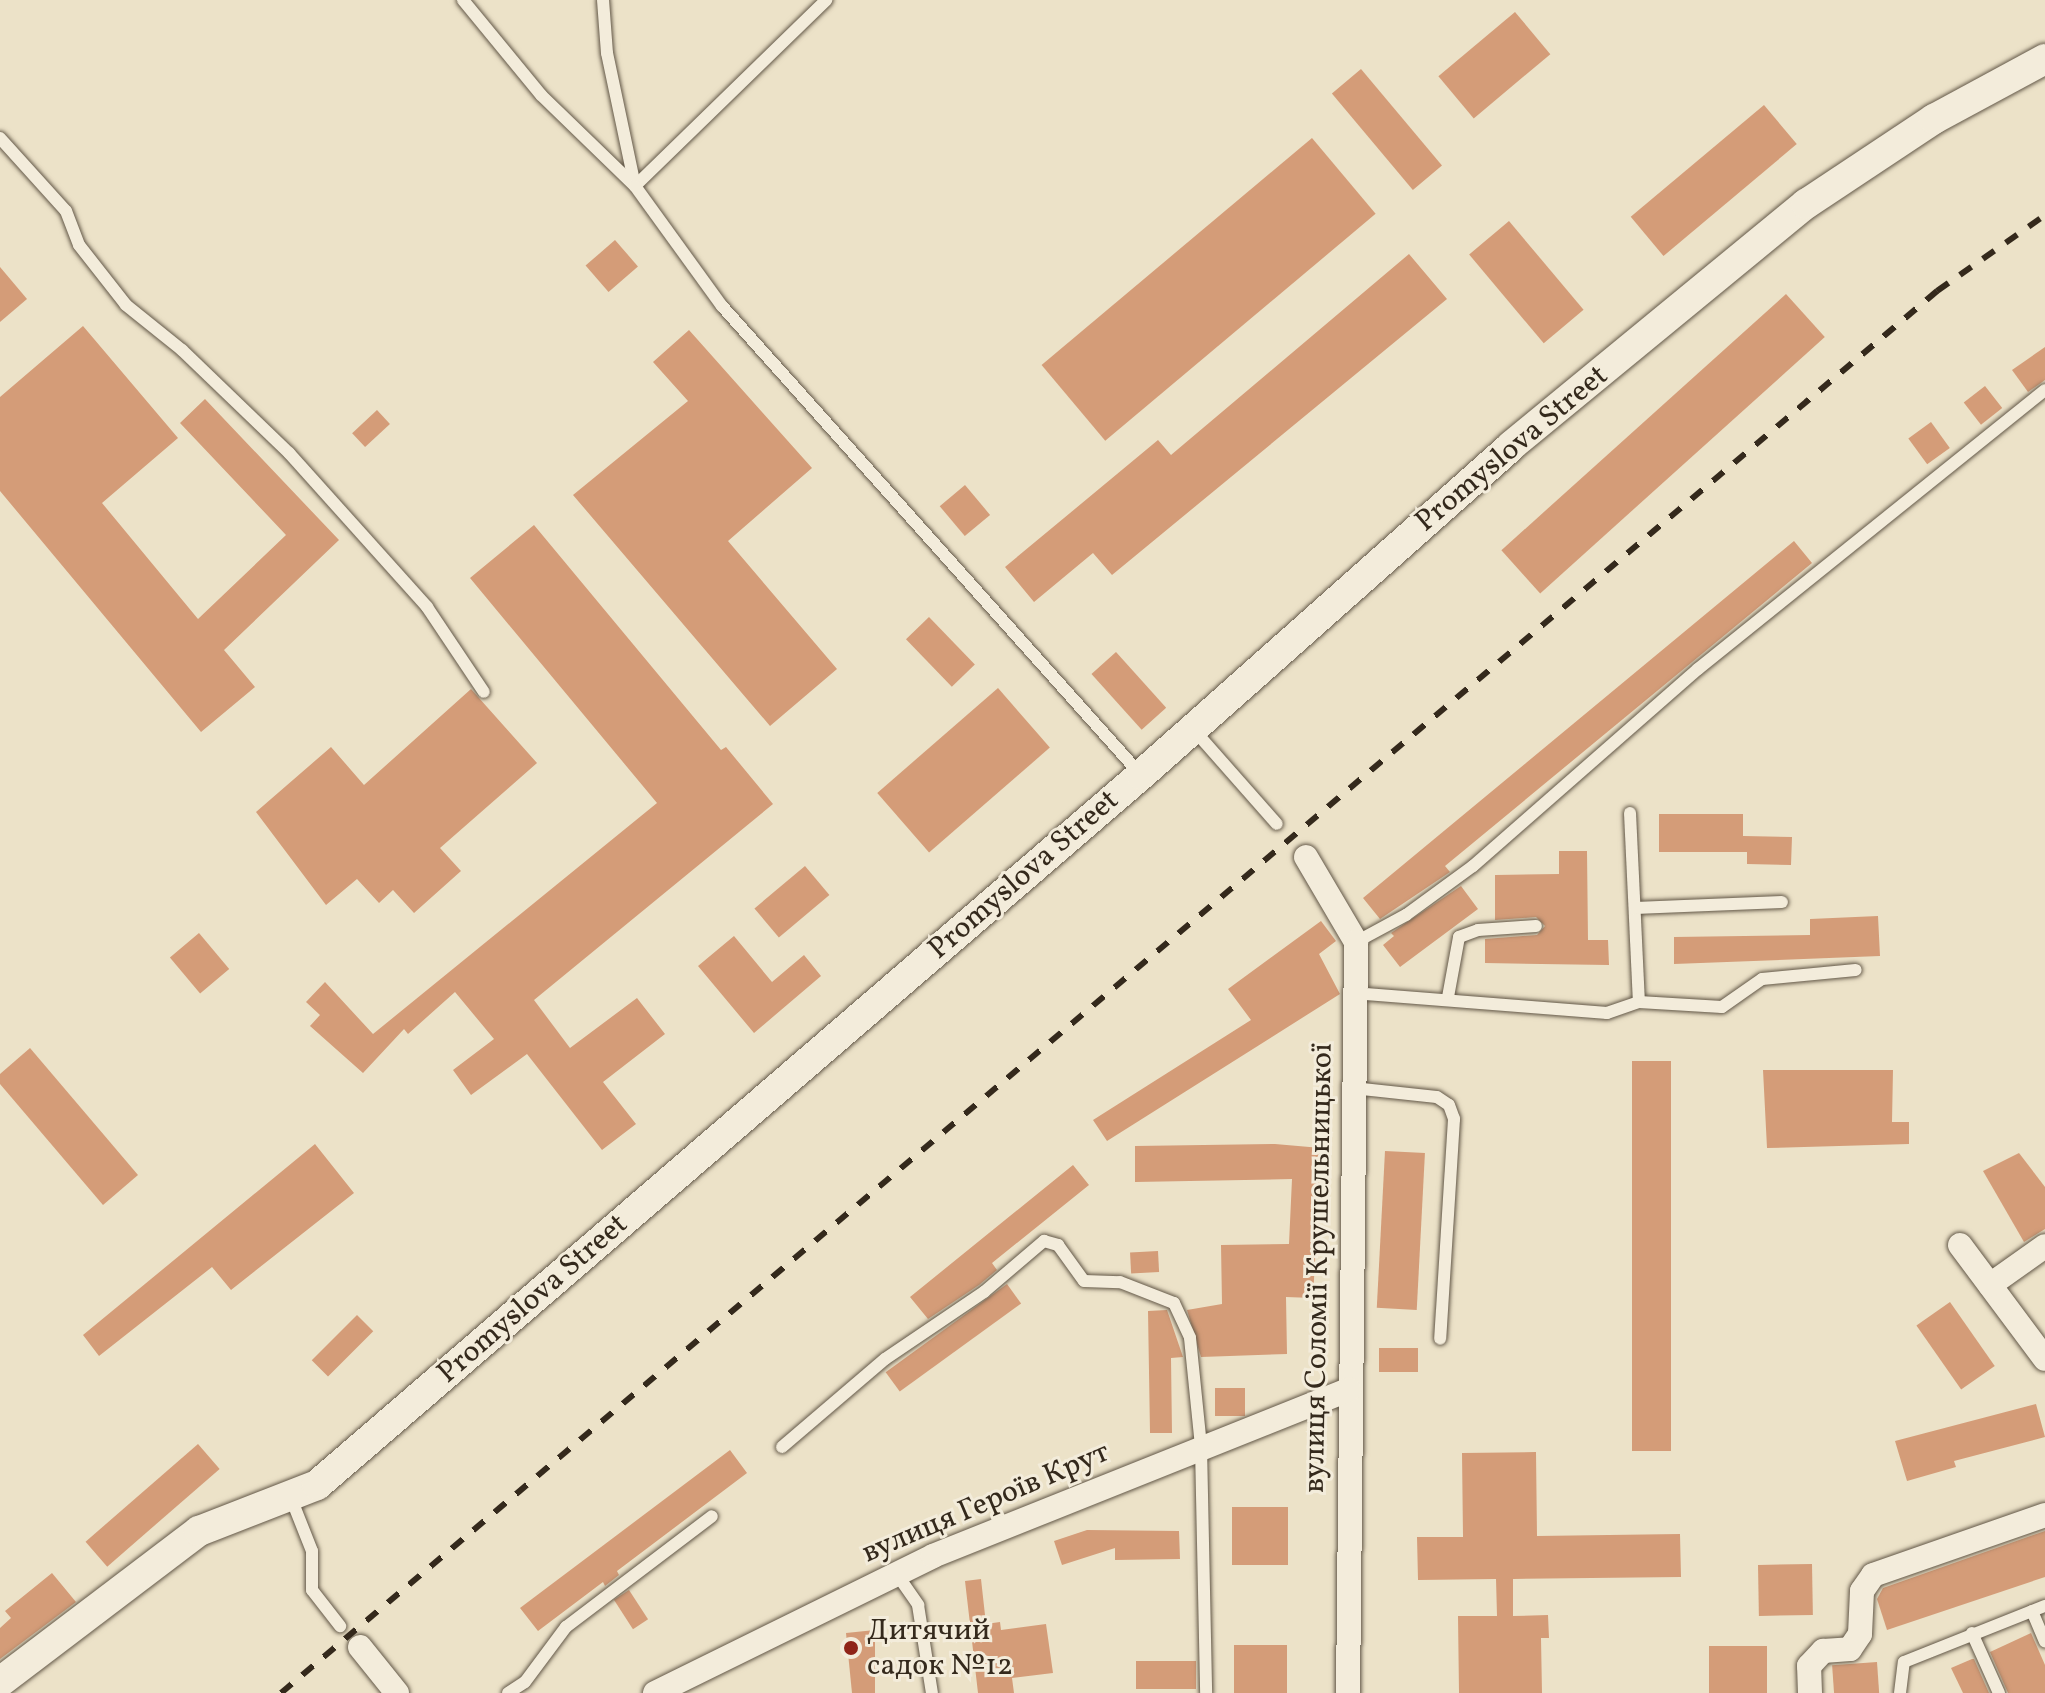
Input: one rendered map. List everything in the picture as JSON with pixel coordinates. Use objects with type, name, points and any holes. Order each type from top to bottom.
[{"type":"street","name":"Promyslova Street","points":[[0,1682],[199,1531],[291,1498],[317,1485],[1141,775],[1511,446],[1806,204],[1934,119],[2045,59]]},
{"type":"street","points":[[1306,857],[1356,942]]},
{"type":"street","name":"вулиця Соломії Крушельницької","points":[[1348,1693],[1353,993],[1356,942]]},
{"type":"street","points":[[1960,1245],[2045,1359]]},
{"type":"street","points":[[1990,1285],[2045,1246]]},
{"type":"street","name":"вулиця Героїв Крут","points":[[655,1693],[896,1573],[1201,1447],[1349,1390]]},
{"type":"street","points":[[1810,1693],[1809,1666],[1823,1651],[1850,1649],[1860,1634],[1862,1591],[1873,1575],[2045,1515]]},
{"type":"street","points":[[360,1647],[397,1693]]},
{"type":"lane","points":[[463,0],[541,95],[635,186],[722,306],[1141,775]]},
{"type":"lane","points":[[603,0],[607,53],[635,186]]},
{"type":"lane","points":[[635,186],[826,0]]},
{"type":"lane","points":[[0,138],[66,211],[79,245],[126,305],[182,350],[289,453],[427,607],[484,692]]},
{"type":"lane","points":[[1356,942],[1406,915],[1473,866],[1698,669],[2045,390]]},
{"type":"lane","points":[[1192,727],[1277,824]]},
{"type":"lane","points":[[1630,813],[1639,1002]]},
{"type":"lane","points":[[1635,908],[1782,902]]},
{"type":"lane","points":[[1448,997],[1459,937],[1478,930],[1536,926]]},
{"type":"lane","points":[[1353,993],[1448,997],[1607,1013],[1639,1002],[1722,1007],[1762,979],[1856,970]]},
{"type":"lane","points":[[1353,1088],[1437,1097],[1449,1105],[1454,1119],[1440,1339]]},
{"type":"lane","points":[[782,1447],[885,1359],[984,1292],[1044,1241],[1058,1245],[1084,1281],[1140,1288],[1181,1310],[1190,1338],[1201,1447],[1206,1693]]},
{"type":"lane","points":[[291,1498],[312,1551],[312,1590],[340,1626]]},
{"type":"lane","points":[[508,1693],[525,1682],[566,1627],[712,1516]]},
{"type":"lane","points":[[896,1573],[918,1605],[932,1693]]},
{"type":"lane","points":[[1900,1693],[1904,1662],[2045,1606]]},
{"type":"lane","points":[[2032,1611],[2045,1641]]},
{"type":"lane","points":[[1972,1633],[1999,1693]]},
{"type":"building","points":[[1515,12],[1550,54],[1474,118],[1438,76]]},
{"type":"building","points":[[1361,69],[1442,166],[1413,190],[1332,93]]},
{"type":"building","points":[[1764,105],[1797,144],[1663,256],[1631,217]]},
{"type":"building","points":[[1312,138],[1376,214],[1105,441],[1042,365]]},
{"type":"building","points":[[1509,221],[1584,310],[1544,343],[1469,254]]},
{"type":"building","points":[[615,240],[638,266],[609,292],[586,266]]},
{"type":"building","points":[[1409,254],[1447,299],[1112,575],[1093,553],[1034,602],[1005,567],[1158,440],[1171,455]]},
{"type":"building","points":[[0,267],[27,299],[0,322]]},
{"type":"building","points":[[1786,294],[1825,337],[1540,593],[1501,550]]},
{"type":"building","points":[[83,326],[178,438],[102,503],[198,619],[286,535],[180,423],[205,399],[339,540],[224,650],[255,687],[201,732],[0,491],[0,397]]},
{"type":"building","points":[[689,330],[812,468],[728,541],[837,669],[770,726],[573,495],[688,401],[653,362]]},
{"type":"building","points":[[2045,347],[2045,380],[2028,392],[2012,370]]},
{"type":"building","points":[[1985,386],[2002,408],[1981,425],[1964,403]]},
{"type":"building","points":[[377,410],[390,424],[365,447],[352,433]]},
{"type":"building","points":[[1931,422],[1950,448],[1927,464],[1908,438]]},
{"type":"building","points":[[965,485],[990,515],[965,536],[940,506]]},
{"type":"building","points":[[534,525],[721,750],[726,747],[773,804],[534,1000],[570,1048],[637,998],[665,1034],[603,1082],[636,1124],[602,1150],[527,1054],[471,1095],[453,1070],[494,1039],[455,992],[408,1034],[404,1029],[363,1073],[310,1026],[320,1015],[306,1002],[325,982],[373,1034],[657,803],[470,578]]},
{"type":"building","points":[[1794,541],[1812,563],[1445,866],[1450,872],[1380,919],[1363,898]]},
{"type":"building","points":[[929,617],[975,664],[952,687],[906,639]]},
{"type":"building","points":[[1116,652],[1166,708],[1142,730],[1091,674]]},
{"type":"building","points":[[998,688],[1050,748],[929,853],[877,793]]},
{"type":"building","points":[[471,689],[537,763],[440,848],[461,871],[414,913],[393,890],[379,903],[357,879],[326,905],[256,812],[331,747],[364,785]]},
{"type":"building","points":[[1659,814],[1743,814],[1743,836],[1792,837],[1791,865],[1747,864],[1747,852],[1659,852]]},
{"type":"building","points":[[1559,851],[1587,851],[1588,940],[1608,940],[1609,965],[1485,963],[1485,939],[1537,935],[1545,926],[1536,917],[1495,920],[1495,875],[1559,874]]},
{"type":"building","points":[[805,866],[829,895],[779,938],[754,908]]},
{"type":"building","points":[[1461,886],[1478,909],[1400,967],[1383,945],[1394,936],[1391,933]]},
{"type":"building","points":[[1878,916],[1880,956],[1674,964],[1674,937],[1810,935],[1810,919]]},
{"type":"building","points":[[1321,921],[1336,941],[1319,954],[1340,994],[1107,1141],[1093,1120],[1251,1020],[1228,989]]},
{"type":"building","points":[[199,933],[229,969],[200,993],[170,957]]},
{"type":"building","points":[[734,936],[772,982],[804,955],[821,976],[754,1033],[698,966]]},
{"type":"building","points":[[30,1048],[138,1175],[103,1205],[0,1084],[0,1074]]},
{"type":"building","points":[[1632,1061],[1671,1061],[1671,1451],[1632,1451]]},
{"type":"building","points":[[1763,1070],[1893,1070],[1892,1122],[1909,1122],[1909,1144],[1767,1148]]},
{"type":"building","points":[[315,1144],[354,1193],[231,1290],[212,1267],[99,1356],[83,1335]]},
{"type":"building","points":[[1275,1144],[1321,1148],[1313,1298],[1286,1297],[1287,1354],[1201,1357],[1187,1310],[1222,1304],[1221,1245],[1289,1244],[1292,1179],[1135,1182],[1135,1146]]},
{"type":"building","points":[[1385,1151],[1425,1153],[1417,1310],[1377,1308]]},
{"type":"building","points":[[2019,1153],[2045,1187],[2045,1229],[2024,1242],[1983,1171]]},
{"type":"building","points":[[1073,1165],[1089,1185],[992,1263],[997,1270],[979,1285],[928,1319],[910,1297]]},
{"type":"building","points":[[1158,1251],[1159,1272],[1131,1273],[1130,1252]]},
{"type":"building","points":[[1007,1284],[1021,1303],[900,1392],[886,1372]]},
{"type":"building","points":[[1950,1302],[1995,1366],[1961,1389],[1916,1326]]},
{"type":"building","points":[[1167,1310],[1183,1357],[1171,1358],[1172,1433],[1150,1433],[1148,1311]]},
{"type":"building","points":[[357,1315],[373,1331],[328,1377],[312,1360]]},
{"type":"building","points":[[1379,1348],[1418,1348],[1418,1372],[1379,1372]]},
{"type":"building","points":[[1215,1388],[1245,1388],[1245,1416],[1215,1416]]},
{"type":"building","points":[[2036,1404],[2045,1437],[1954,1461],[1956,1467],[1907,1481],[1895,1441]]},
{"type":"building","points":[[198,1444],[220,1469],[107,1567],[86,1542]]},
{"type":"building","points":[[730,1450],[747,1473],[617,1571],[619,1575],[605,1586],[603,1582],[538,1631],[520,1608]]},
{"type":"building","points":[[1536,1452],[1537,1536],[1680,1534],[1681,1577],[1513,1579],[1513,1616],[1548,1615],[1549,1638],[1541,1638],[1542,1693],[1459,1693],[1458,1616],[1497,1616],[1496,1579],[1418,1580],[1417,1537],[1463,1537],[1462,1453]]},
{"type":"building","points":[[1232,1507],[1288,1507],[1288,1565],[1232,1565]]},
{"type":"building","points":[[1087,1530],[1179,1531],[1180,1559],[1115,1560],[1115,1548],[1062,1565],[1054,1541]]},
{"type":"building","points":[[2045,1531],[2045,1577],[1887,1630],[1877,1599],[1883,1588]]},
{"type":"building","points":[[1812,1564],[1813,1615],[1759,1616],[1758,1565]]},
{"type":"building","points":[[52,1573],[76,1602],[0,1659],[0,1628],[11,1618],[5,1611]]},
{"type":"building","points":[[981,1579],[986,1624],[1000,1622],[1001,1630],[1046,1624],[1053,1673],[1012,1678],[1014,1693],[978,1693],[965,1581]]},
{"type":"building","points":[[629,1590],[648,1619],[633,1629],[614,1600]]},
{"type":"building","points":[[875,1630],[875,1693],[852,1693],[846,1633]]},
{"type":"building","points":[[2031,1633],[2045,1665],[2045,1693],[2008,1693],[1990,1652]]},
{"type":"building","points":[[1234,1645],[1287,1645],[1287,1693],[1234,1693]]},
{"type":"building","points":[[1709,1646],[1767,1646],[1767,1693],[1709,1693]]},
{"type":"building","points":[[1972,1659],[1989,1693],[1963,1693],[1951,1668]]},
{"type":"building","points":[[1136,1661],[1196,1661],[1196,1689],[1136,1689]]},
{"type":"building","points":[[1877,1662],[1879,1693],[1834,1693],[1832,1665]]},
{"type":"railway","points":[[281,1693],[1937,291],[2045,215]]},
{"type":"place","name":"Дитячий садок №12","points":[[851,1648]]}]
